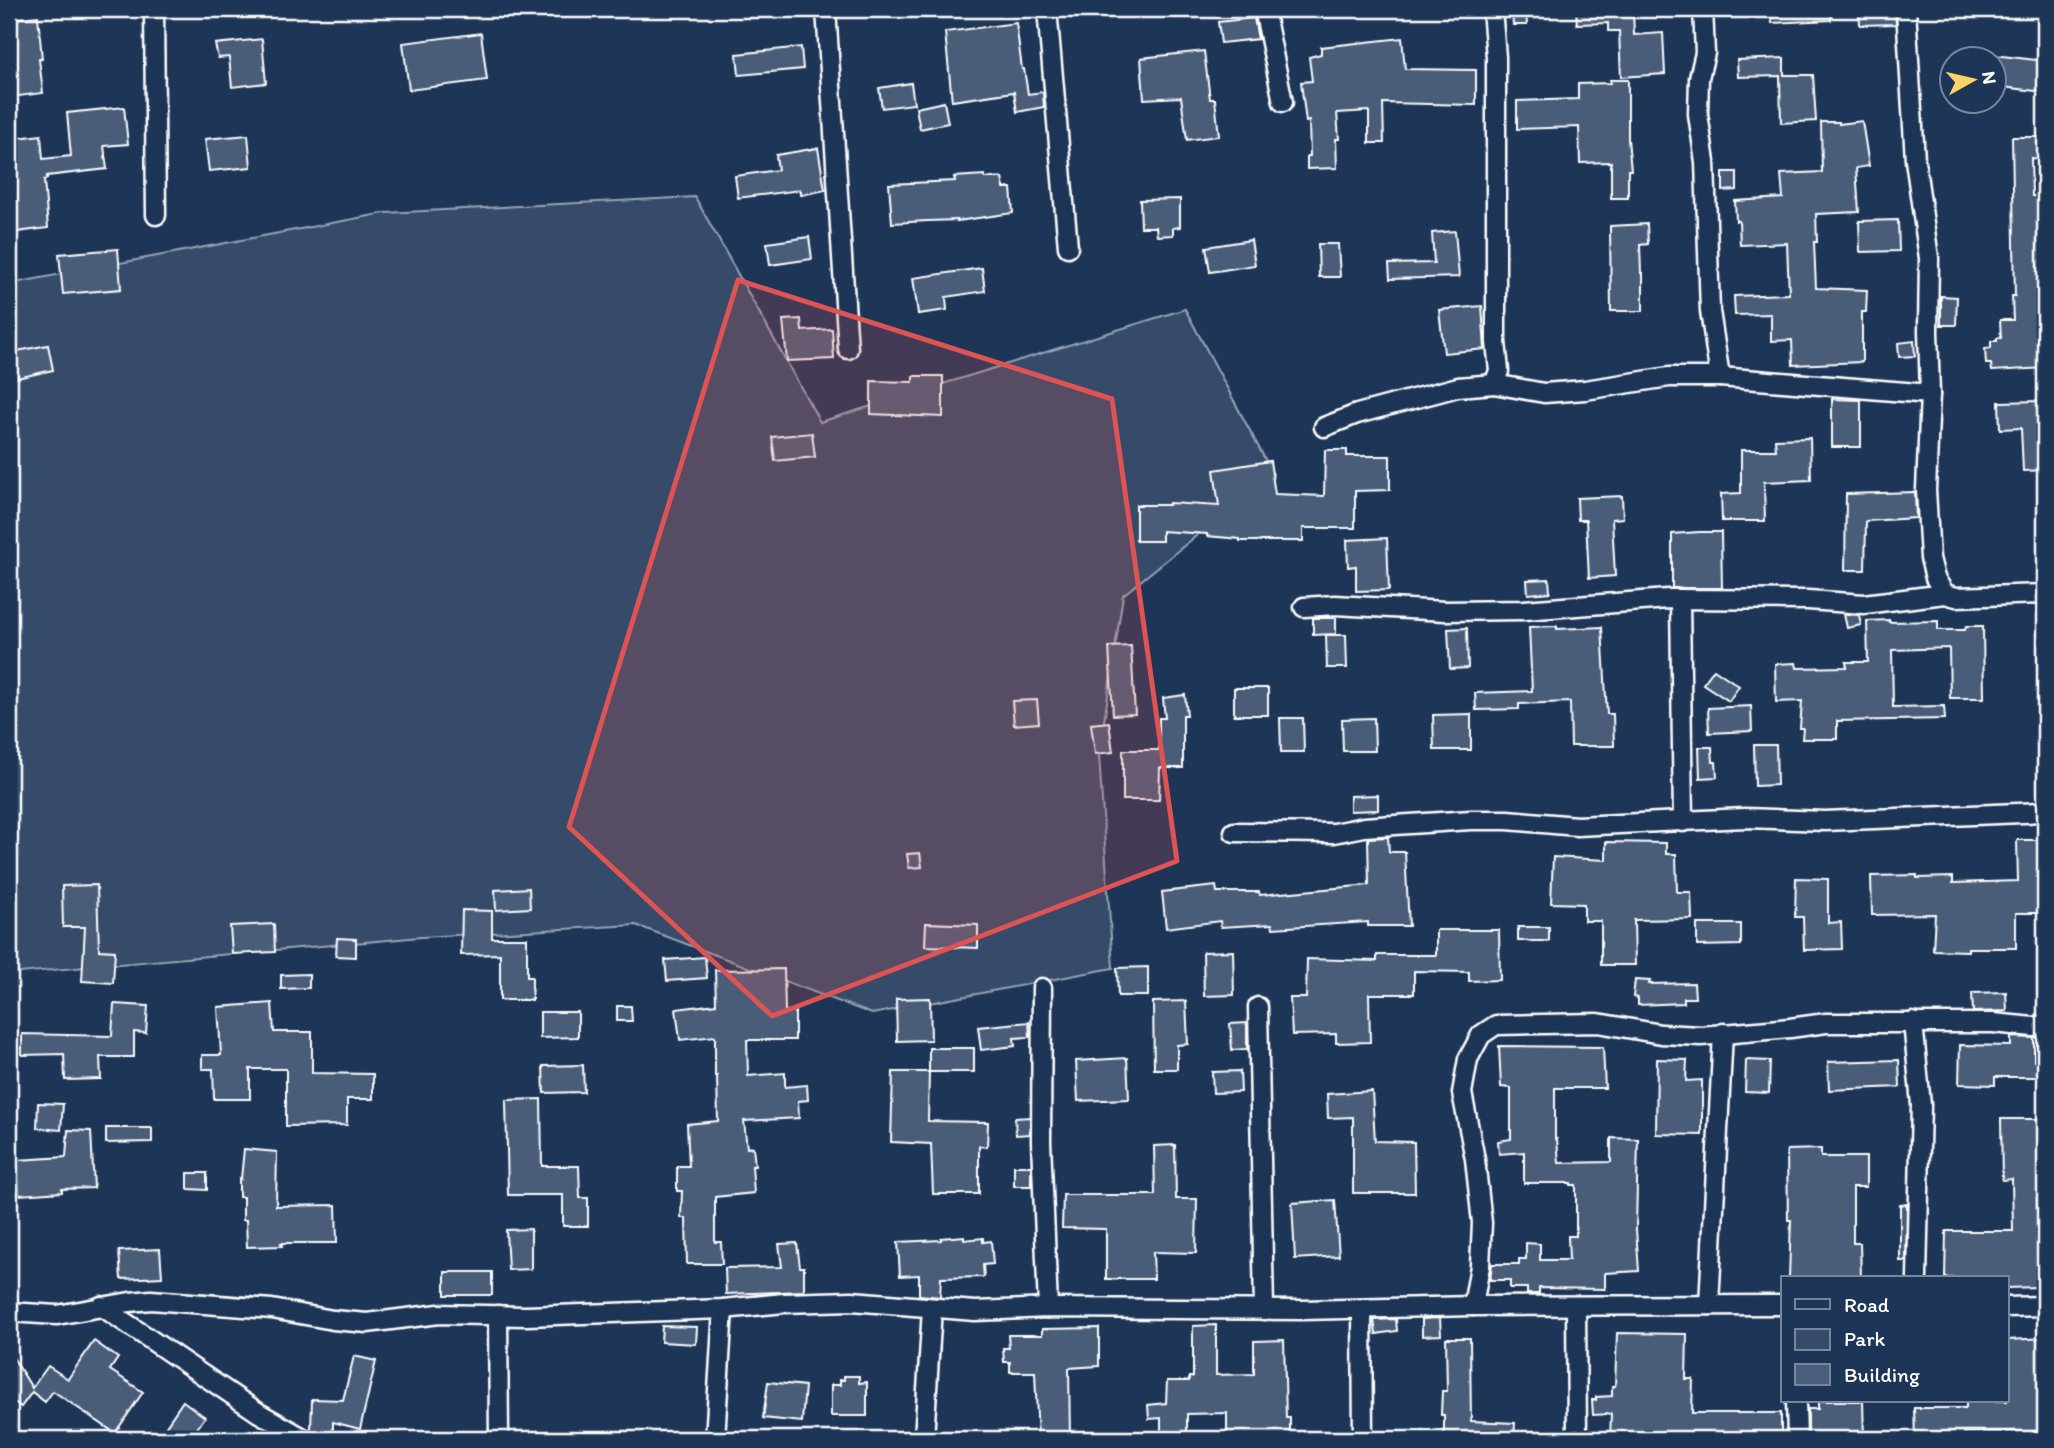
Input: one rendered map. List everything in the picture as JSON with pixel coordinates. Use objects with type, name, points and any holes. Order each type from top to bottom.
[{"type":"street","points":[[154,9],[156,215]]},
{"type":"street","points":[[826,9],[848,349]]},
{"type":"street","points":[[1047,9],[1068,247]]},
{"type":"street","points":[[1264,9],[1283,102]]},
{"type":"street","points":[[1492,9],[1496,57],[1496,342],[1499,370],[1494,384]]},
{"type":"street","points":[[1703,9],[1705,53],[1699,78],[1698,114],[1705,162],[1710,311],[1720,377]]},
{"type":"street","points":[[1906,9],[1914,160],[1930,258],[1930,394],[1926,490],[1930,558],[1935,578],[1945,594]]},
{"type":"street","points":[[1324,427],[1357,414],[1458,387],[1494,384],[1544,393],[1585,390],[1669,377],[1720,377],[1930,394]]},
{"type":"street","points":[[1304,607],[1335,605],[1445,611],[1524,610],[1680,599],[1808,600],[1864,604],[1945,594],[1956,597],[2045,594]]},
{"type":"street","points":[[1680,599],[1683,822]]},
{"type":"street","points":[[1234,832],[1334,833],[1364,827],[1471,820],[1517,820],[1577,826],[1745,818],[1825,821],[2045,812]]},
{"type":"street","points":[[1042,988],[1041,1141],[1048,1308]]},
{"type":"street","points":[[1258,1007],[1264,1310]]},
{"type":"street","points":[[1913,1022],[1921,1105],[1917,1276]]},
{"type":"street","points":[[1473,1306],[1480,1266],[1482,1223],[1475,1159],[1462,1093],[1468,1059],[1481,1035],[1496,1025],[1598,1023],[1701,1036],[1826,1023],[1993,1023],[2033,1027],[2045,1025]]},
{"type":"street","points":[[1709,1306],[1723,1034]]},
{"type":"street","points":[[9,1312],[57,1315],[151,1300],[272,1309],[367,1324],[439,1314],[527,1316],[852,1301],[975,1311],[1048,1308],[1362,1310],[1473,1306],[1781,1305]]},
{"type":"street","points":[[2008,1307],[2045,1306]]},
{"type":"street","points":[[102,1307],[259,1413],[305,1439]]},
{"type":"street","points":[[924,1439],[932,1307]]},
{"type":"street","points":[[1576,1307],[1577,1439]]},
{"type":"street","points":[[715,1439],[723,1309]]},
{"type":"street","points":[[1362,1310],[1363,1439]]},
{"type":"street","points":[[498,1315],[499,1439]]},
{"type":"street","points":[[1797,1402],[1797,1439]]},
{"type":"highlighted area","points":[[738,280],[1112,399],[1177,861],[772,1016],[569,827]]},
{"type":"green space","points":[[695,197],[820,422],[1185,309],[1273,474],[1123,595],[1099,755],[1113,968],[872,1014],[636,925],[421,937],[9,974],[9,284],[385,213]]},
{"type":"building","points":[[1512,9],[1526,9],[1527,25],[1513,25]]},
{"type":"building","points":[[1576,9],[1633,9],[1634,35],[1663,33],[1665,74],[1621,77],[1619,31],[1608,31],[1608,23],[1577,24]]},
{"type":"building","points":[[1771,9],[1831,9],[1831,20],[1772,23]]},
{"type":"building","points":[[1859,9],[1895,9],[1896,24],[1860,25]]},
{"type":"building","points":[[38,16],[43,93],[11,97],[9,68],[17,67],[12,19]]},
{"type":"building","points":[[1254,18],[1258,39],[1221,43],[1218,22]]},
{"type":"building","points":[[1016,23],[1028,94],[1043,92],[1044,107],[1017,112],[1014,92],[952,101],[945,32]]},
{"type":"building","points":[[481,33],[487,80],[409,90],[403,43]]},
{"type":"building","points":[[1402,38],[1405,69],[1476,70],[1476,105],[1383,103],[1384,143],[1369,143],[1369,111],[1337,113],[1337,168],[1307,169],[1307,156],[1310,156],[1309,121],[1306,122],[1301,82],[1312,81],[1309,57],[1321,54],[1321,47]]},
{"type":"building","points":[[262,39],[266,83],[232,87],[229,57],[218,58],[215,44]]},
{"type":"building","points":[[801,47],[803,69],[739,75],[737,54]]},
{"type":"building","points":[[1204,51],[1210,99],[1215,99],[1219,136],[1187,140],[1181,97],[1144,99],[1141,58]]},
{"type":"building","points":[[2008,57],[2045,61],[2045,92],[2008,88]]},
{"type":"building","points":[[1784,58],[1784,75],[1813,75],[1816,121],[1781,123],[1780,76],[1738,77],[1737,60]]},
{"type":"building","points":[[1610,80],[1628,80],[1631,170],[1628,170],[1628,198],[1611,198],[1611,162],[1580,163],[1579,127],[1517,129],[1517,101],[1578,99],[1578,84],[1610,83]]},
{"type":"building","points":[[911,83],[914,104],[882,108],[879,88]]},
{"type":"building","points":[[944,102],[948,123],[920,129],[916,108]]},
{"type":"building","points":[[124,107],[128,144],[104,146],[107,169],[47,176],[44,180],[48,228],[9,233],[9,139],[41,135],[43,159],[71,156],[67,113]]},
{"type":"building","points":[[1862,121],[1869,166],[1856,168],[1859,212],[1816,214],[1817,242],[1814,242],[1816,288],[1867,290],[1866,312],[1862,312],[1862,362],[1793,365],[1792,340],[1771,341],[1771,314],[1735,315],[1734,296],[1789,294],[1787,243],[1740,245],[1735,201],[1783,198],[1781,174],[1822,172],[1821,122],[1839,124]]},
{"type":"building","points":[[248,135],[251,167],[209,171],[205,139]]},
{"type":"building","points":[[2012,137],[2045,137],[2045,160],[2031,158],[2032,196],[2045,196],[2045,368],[1992,371],[1991,364],[1986,364],[1985,349],[1991,348],[1991,341],[2001,338],[2000,320],[2013,320],[2012,296],[2015,296]]},
{"type":"building","points":[[818,148],[825,190],[801,195],[800,190],[738,198],[735,176],[778,170],[776,155]]},
{"type":"building","points":[[1723,172],[1737,172],[1737,190],[1723,191]]},
{"type":"building","points":[[985,175],[985,178],[1002,178],[1004,188],[1011,188],[1013,213],[957,221],[892,223],[889,184],[955,181],[954,177]]},
{"type":"building","points":[[1180,199],[1180,227],[1173,228],[1173,235],[1157,236],[1156,227],[1141,227],[1140,200]]},
{"type":"building","points":[[1898,220],[1899,251],[1860,252],[1859,221]]},
{"type":"building","points":[[1647,224],[1648,244],[1640,245],[1643,311],[1611,311],[1610,226]]},
{"type":"building","points":[[1455,231],[1459,277],[1390,279],[1389,264],[1434,263],[1432,233]]},
{"type":"building","points":[[809,237],[812,259],[770,265],[767,243]]},
{"type":"building","points":[[1251,240],[1255,265],[1210,272],[1206,247]]},
{"type":"building","points":[[1318,244],[1338,244],[1340,277],[1319,277]]},
{"type":"building","points":[[118,249],[121,289],[63,294],[59,254]]},
{"type":"building","points":[[982,268],[985,291],[946,297],[947,310],[918,314],[913,278]]},
{"type":"building","points":[[1941,296],[1957,297],[1956,325],[1941,325]]},
{"type":"building","points":[[1482,306],[1485,349],[1444,353],[1439,310]]},
{"type":"building","points":[[801,319],[802,331],[832,329],[834,359],[787,361],[783,320]]},
{"type":"building","points":[[1914,341],[1915,356],[1899,357],[1898,343]]},
{"type":"building","points":[[48,345],[53,370],[17,378],[12,352]]},
{"type":"building","points":[[913,376],[943,376],[943,417],[871,414],[871,381],[913,382]]},
{"type":"building","points":[[1832,399],[1861,400],[1861,447],[1832,447]]},
{"type":"building","points":[[2045,401],[2045,470],[2023,471],[2021,428],[2000,429],[1999,402]]},
{"type":"building","points":[[812,433],[815,457],[775,461],[772,437]]},
{"type":"building","points":[[1810,438],[1811,480],[1764,482],[1765,521],[1722,521],[1721,494],[1741,493],[1741,450],[1776,450],[1775,439]]},
{"type":"building","points":[[1325,450],[1347,450],[1347,456],[1390,456],[1390,490],[1355,491],[1355,528],[1303,528],[1303,541],[1240,541],[1207,534],[1162,531],[1162,541],[1136,541],[1136,505],[1169,503],[1219,506],[1214,470],[1270,461],[1275,494],[1324,496]]},
{"type":"building","points":[[1915,492],[1916,518],[1866,521],[1865,570],[1845,570],[1846,494]]},
{"type":"building","points":[[1622,496],[1623,518],[1612,519],[1615,576],[1589,578],[1586,520],[1578,520],[1577,498]]},
{"type":"building","points":[[1721,532],[1722,588],[1672,588],[1672,534]]},
{"type":"building","points":[[1387,538],[1389,590],[1356,591],[1356,566],[1348,567],[1347,540]]},
{"type":"building","points":[[1549,579],[1550,592],[1528,594],[1527,580]]},
{"type":"building","points":[[1844,614],[1859,615],[1861,625],[1847,628]]},
{"type":"building","points":[[1313,618],[1336,618],[1336,634],[1313,635]]},
{"type":"building","points":[[1867,621],[1938,621],[1938,630],[1965,630],[1966,626],[1983,626],[1984,698],[1950,698],[1949,648],[1892,650],[1893,707],[1944,706],[1945,719],[1837,721],[1837,739],[1802,739],[1802,701],[1776,702],[1775,664],[1796,663],[1797,668],[1847,667],[1846,662],[1868,662]]},
{"type":"building","points":[[1557,626],[1557,629],[1602,627],[1607,714],[1613,714],[1614,746],[1571,746],[1570,702],[1519,704],[1519,709],[1476,710],[1475,693],[1532,691],[1529,627]]},
{"type":"building","points":[[1467,628],[1468,668],[1450,669],[1448,629]]},
{"type":"building","points":[[1326,635],[1346,635],[1347,668],[1327,668]]},
{"type":"building","points":[[1131,646],[1135,714],[1113,715],[1109,647]]},
{"type":"building","points":[[1714,669],[1739,686],[1729,701],[1703,684]]},
{"type":"building","points":[[1234,688],[1268,688],[1268,715],[1234,715]]},
{"type":"building","points":[[1185,695],[1187,715],[1183,715],[1183,768],[1160,768],[1159,800],[1123,800],[1123,750],[1159,750],[1159,718],[1165,718],[1163,698]]},
{"type":"building","points":[[1037,700],[1039,723],[1014,725],[1012,701]]},
{"type":"building","points":[[1751,706],[1752,731],[1709,733],[1708,708]]},
{"type":"building","points":[[1471,714],[1471,750],[1434,750],[1433,715]]},
{"type":"building","points":[[1280,718],[1303,718],[1304,752],[1281,752]]},
{"type":"building","points":[[1374,718],[1375,751],[1343,751],[1342,719]]},
{"type":"building","points":[[1109,722],[1113,752],[1095,754],[1091,724]]},
{"type":"building","points":[[1754,745],[1776,745],[1777,785],[1755,786]]},
{"type":"building","points":[[1699,747],[1712,747],[1717,777],[1700,778]]},
{"type":"building","points":[[1378,795],[1378,810],[1350,811],[1350,796]]},
{"type":"building","points":[[1388,837],[1389,852],[1405,852],[1409,926],[1368,926],[1368,922],[1273,928],[1272,924],[1221,927],[1220,921],[1166,928],[1162,892],[1216,886],[1217,892],[1259,892],[1260,895],[1369,885],[1368,838]]},
{"type":"building","points":[[2017,840],[2045,840],[2045,913],[2016,913],[2016,948],[1933,950],[1935,914],[1872,915],[1871,876],[1953,877],[1953,883],[2018,881]]},
{"type":"building","points":[[1606,842],[1666,843],[1666,854],[1676,854],[1677,892],[1691,892],[1692,919],[1634,920],[1635,965],[1601,965],[1601,921],[1584,921],[1584,904],[1551,903],[1553,857],[1606,860]]},
{"type":"building","points":[[920,853],[922,867],[909,868],[907,854]]},
{"type":"building","points":[[1796,878],[1828,879],[1828,923],[1841,922],[1842,949],[1804,950],[1803,917],[1795,917]]},
{"type":"building","points":[[97,885],[99,950],[115,951],[113,983],[82,981],[85,927],[63,927],[62,886]]},
{"type":"building","points":[[529,888],[530,908],[496,910],[495,890]]},
{"type":"building","points":[[462,910],[492,911],[492,938],[527,938],[527,977],[532,977],[532,1000],[500,1000],[500,954],[461,955]]},
{"type":"building","points":[[926,923],[978,925],[978,948],[925,946]]},
{"type":"building","points":[[274,924],[275,952],[232,954],[230,926]]},
{"type":"building","points":[[1697,924],[1741,924],[1741,945],[1697,946]]},
{"type":"building","points":[[1518,927],[1549,927],[1549,941],[1518,941]]},
{"type":"building","points":[[1436,930],[1499,930],[1500,980],[1469,981],[1469,972],[1414,971],[1414,994],[1369,994],[1370,1042],[1336,1043],[1336,1034],[1292,1035],[1290,998],[1306,998],[1307,959],[1377,961],[1377,955],[1436,955]]},
{"type":"building","points":[[337,938],[356,939],[356,957],[336,956]]},
{"type":"building","points":[[1233,951],[1234,995],[1204,996],[1203,952]]},
{"type":"building","points":[[705,957],[707,978],[667,981],[665,960]]},
{"type":"building","points":[[1148,967],[1148,996],[1118,996],[1117,968]]},
{"type":"building","points":[[784,969],[785,1011],[795,1011],[795,1040],[747,1040],[748,1076],[785,1073],[785,1087],[807,1085],[808,1100],[798,1101],[799,1118],[744,1121],[747,1148],[753,1147],[754,1193],[715,1197],[715,1242],[721,1242],[722,1264],[687,1264],[686,1218],[681,1218],[682,1191],[677,1191],[677,1166],[689,1166],[687,1124],[718,1121],[717,1076],[715,1036],[680,1040],[676,1009],[716,1004],[715,970]]},
{"type":"building","points":[[309,974],[309,988],[281,989],[281,975]]},
{"type":"building","points":[[1635,980],[1650,981],[1649,984],[1694,983],[1695,998],[1684,998],[1684,1003],[1638,1005],[1638,998],[1633,997]]},
{"type":"building","points":[[2006,992],[2007,1011],[1973,1012],[1972,993]]},
{"type":"building","points":[[930,998],[931,1040],[897,1041],[896,999]]},
{"type":"building","points":[[1186,1001],[1188,1044],[1177,1045],[1177,1069],[1154,1069],[1153,1002]]},
{"type":"building","points":[[272,1003],[274,1032],[312,1032],[312,1073],[373,1074],[373,1099],[347,1099],[347,1125],[286,1126],[286,1069],[250,1069],[250,1099],[214,1099],[213,1069],[202,1069],[202,1055],[221,1055],[218,1007]]},
{"type":"building","points":[[114,1004],[148,1006],[146,1033],[134,1032],[134,1057],[100,1057],[101,1079],[65,1080],[64,1054],[22,1055],[22,1034],[112,1036]]},
{"type":"building","points":[[617,1006],[631,1006],[632,1021],[617,1021]]},
{"type":"building","points":[[540,1012],[578,1012],[578,1037],[540,1038]]},
{"type":"building","points":[[1029,1022],[1030,1037],[1014,1038],[1015,1046],[981,1050],[978,1027]]},
{"type":"building","points":[[1247,1023],[1247,1049],[1232,1050],[1230,1024]]},
{"type":"building","points":[[2011,1037],[2034,1038],[2034,1061],[2045,1062],[2045,1077],[1995,1077],[1995,1085],[1959,1084],[1960,1045],[2011,1046]]},
{"type":"building","points":[[1499,1046],[1603,1047],[1605,1088],[1555,1088],[1555,1139],[1559,1163],[1611,1162],[1611,1138],[1638,1139],[1636,1229],[1639,1271],[1605,1273],[1605,1289],[1539,1288],[1539,1294],[1527,1294],[1527,1288],[1510,1288],[1510,1280],[1490,1280],[1492,1264],[1519,1264],[1519,1259],[1526,1259],[1526,1243],[1540,1244],[1540,1260],[1569,1260],[1568,1236],[1576,1236],[1576,1185],[1524,1183],[1524,1152],[1499,1154],[1498,1141],[1511,1139],[1511,1088],[1501,1087]]},
{"type":"building","points":[[929,1048],[974,1048],[974,1072],[929,1072]]},
{"type":"building","points":[[1127,1058],[1129,1099],[1078,1101],[1076,1061]]},
{"type":"building","points":[[1657,1059],[1687,1060],[1686,1081],[1702,1080],[1702,1135],[1656,1134]]},
{"type":"building","points":[[1746,1060],[1770,1061],[1769,1093],[1745,1092]]},
{"type":"building","points":[[1899,1060],[1900,1087],[1829,1090],[1828,1062]]},
{"type":"building","points":[[583,1065],[584,1092],[544,1093],[543,1066]]},
{"type":"building","points":[[1240,1071],[1241,1092],[1213,1093],[1212,1072]]},
{"type":"building","points":[[893,1072],[929,1072],[928,1121],[988,1122],[987,1147],[979,1146],[979,1194],[933,1194],[931,1144],[891,1142]]},
{"type":"building","points":[[1372,1091],[1375,1141],[1414,1142],[1415,1193],[1353,1193],[1353,1117],[1328,1118],[1327,1094]]},
{"type":"building","points":[[541,1099],[542,1166],[579,1166],[580,1198],[588,1198],[588,1226],[563,1226],[563,1195],[508,1195],[506,1100]]},
{"type":"building","points":[[38,1103],[63,1104],[61,1130],[37,1128]]},
{"type":"building","points":[[1030,1117],[1030,1134],[1016,1135],[1015,1118]]},
{"type":"building","points":[[2001,1119],[2045,1119],[2045,1198],[2037,1198],[2037,1287],[2008,1288],[2008,1276],[1945,1276],[1946,1231],[2013,1231],[2012,1179],[2002,1180]]},
{"type":"building","points":[[106,1128],[152,1128],[152,1142],[106,1143]]},
{"type":"building","points":[[68,1130],[91,1131],[94,1188],[19,1195],[17,1160],[66,1157]]},
{"type":"building","points":[[1175,1145],[1176,1199],[1197,1199],[1196,1253],[1153,1252],[1154,1279],[1106,1279],[1106,1229],[1062,1228],[1063,1195],[1155,1195],[1154,1146]]},
{"type":"building","points":[[244,1149],[277,1152],[276,1206],[336,1205],[337,1243],[281,1243],[282,1246],[247,1247],[243,1197],[239,1197]]},
{"type":"building","points":[[1821,1149],[1821,1157],[1866,1157],[1866,1187],[1853,1187],[1853,1243],[1860,1243],[1861,1276],[1789,1276],[1791,1220],[1788,1220],[1787,1150]]},
{"type":"building","points":[[1014,1166],[1031,1166],[1031,1186],[1014,1186]]},
{"type":"building","points":[[188,1173],[207,1173],[207,1190],[188,1189]]},
{"type":"building","points":[[1335,1200],[1339,1256],[1295,1259],[1292,1203]]},
{"type":"building","points":[[1907,1204],[1906,1261],[1900,1261],[1900,1205]]},
{"type":"building","points":[[531,1229],[531,1269],[508,1270],[506,1230]]},
{"type":"building","points":[[964,1236],[964,1240],[983,1238],[983,1242],[991,1241],[993,1264],[983,1265],[984,1277],[941,1278],[940,1297],[919,1295],[919,1275],[900,1276],[898,1242]]},
{"type":"building","points":[[797,1243],[800,1267],[804,1267],[804,1291],[726,1294],[725,1268],[782,1267],[779,1244]]},
{"type":"building","points":[[160,1249],[162,1277],[121,1279],[119,1251]]},
{"type":"building","points":[[445,1272],[492,1272],[492,1295],[445,1295]]},
{"type":"building","points":[[1440,1318],[1441,1335],[1422,1336],[1422,1319]]},
{"type":"building","points":[[1396,1319],[1397,1331],[1376,1334],[1374,1320]]},
{"type":"building","points":[[1216,1325],[1216,1375],[1254,1374],[1254,1341],[1284,1340],[1286,1418],[1290,1418],[1290,1439],[1227,1439],[1227,1413],[1187,1414],[1187,1439],[1161,1439],[1161,1418],[1149,1419],[1148,1405],[1166,1403],[1167,1381],[1189,1381],[1189,1377],[1193,1377],[1193,1326]]},
{"type":"building","points":[[662,1326],[697,1327],[696,1344],[661,1342]]},
{"type":"building","points":[[1099,1328],[1099,1366],[1069,1368],[1070,1439],[1038,1439],[1035,1372],[1010,1372],[1010,1362],[1004,1362],[1003,1348],[1009,1348],[1008,1335],[1042,1335],[1042,1329]]},
{"type":"building","points":[[1617,1333],[1687,1334],[1686,1379],[1693,1379],[1692,1413],[1781,1413],[1781,1437],[1610,1439],[1611,1414],[1593,1415],[1592,1400],[1596,1400],[1596,1397],[1612,1396],[1612,1386],[1615,1386]]},
{"type":"building","points":[[1446,1338],[1470,1338],[1471,1421],[1515,1423],[1514,1439],[1444,1439],[1444,1415],[1441,1415],[1442,1391],[1447,1391]]},
{"type":"building","points":[[2045,1338],[2045,1431],[1964,1433],[1964,1439],[1915,1439],[1914,1408],[1966,1408],[1966,1402],[2008,1402],[2008,1340]]},
{"type":"building","points":[[94,1341],[118,1358],[110,1370],[143,1392],[115,1433],[53,1391],[45,1402],[32,1392],[21,1407],[9,1398],[9,1351],[32,1388],[48,1366],[68,1379]]},
{"type":"building","points":[[354,1356],[376,1361],[360,1429],[333,1422],[333,1432],[311,1430],[312,1399],[343,1400]]},
{"type":"building","points":[[844,1376],[859,1376],[859,1383],[867,1382],[867,1416],[831,1416],[831,1385],[840,1385]]},
{"type":"building","points":[[768,1382],[805,1386],[802,1422],[763,1418]]},
{"type":"building","points":[[183,1401],[205,1417],[190,1439],[157,1439]]},
{"type":"building","points":[[1818,1402],[1863,1402],[1864,1439],[1808,1437],[1808,1409],[1818,1409]]}]
